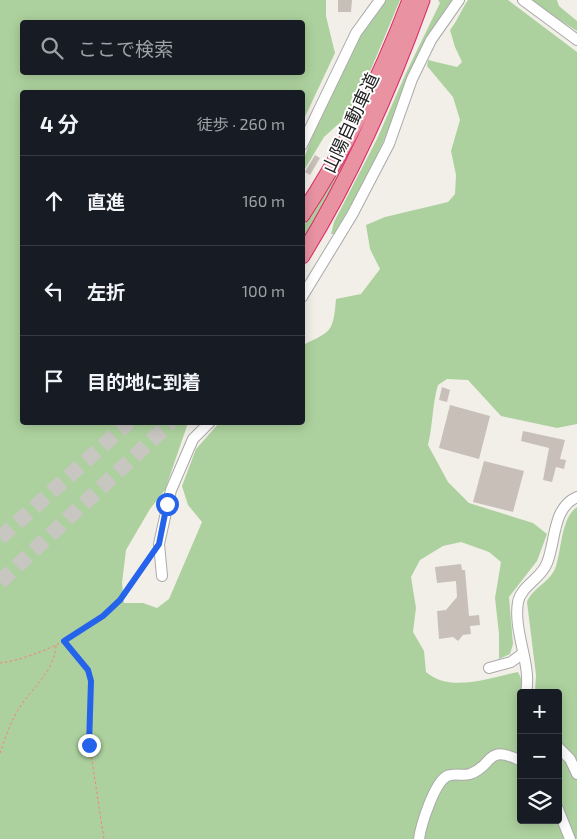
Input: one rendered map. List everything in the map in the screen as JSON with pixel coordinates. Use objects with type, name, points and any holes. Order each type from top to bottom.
[{"type":"highway","name":"山陽自動車道","points":[[305,210],[344,147],[374,89],[410,0]]},
{"type":"highway","name":"山陽自動車道","points":[[305,251],[327,216],[357,159],[387,93],[422,0]]},
{"type":"street","points":[[305,139],[356,34],[380,0]]},
{"type":"street","points":[[305,292],[352,215],[389,144],[412,79],[431,40],[460,0]]},
{"type":"street","points":[[522,0],[577,40]]},
{"type":"street","points":[[162,576],[159,544],[171,490],[193,439],[204,425]]},
{"type":"street","points":[[526,689],[528,675],[522,654],[517,615],[521,593],[545,568],[560,514],[565,503],[577,497]]},
{"type":"street","points":[[489,668],[511,662],[522,654]]},
{"type":"street","points":[[562,751],[570,759],[577,774]]},
{"type":"street","points":[[419,839],[422,822],[439,784],[447,776],[470,774],[490,757],[498,754],[517,760]]},
{"type":"street","points":[[562,819],[570,839]]},
{"type":"path","points":[[0,663],[30,656],[64,641],[114,607],[159,544]]},
{"type":"path","points":[[64,641],[88,670],[91,681],[88,734],[104,839]]},
{"type":"path","points":[[0,753],[18,710],[43,679],[55,659],[56,644]]},
{"type":"green space","points":[[0,0],[326,0],[326,16],[335,53],[305,117],[305,90],[20,90],[20,425],[187,425],[165,490],[150,509],[126,550],[122,583],[124,603],[143,603],[157,608],[169,599],[202,522],[188,505],[182,486],[196,449],[217,425],[305,425],[305,344],[320,337],[329,329],[334,318],[336,299],[361,294],[380,269],[370,249],[366,225],[385,217],[448,202],[455,194],[456,175],[451,151],[460,120],[453,97],[427,66],[428,60],[457,67],[462,62],[450,30],[468,0],[508,0],[577,52],[577,424],[557,428],[501,416],[468,380],[447,379],[438,385],[428,445],[448,482],[469,503],[533,523],[547,534],[537,561],[509,597],[513,644],[510,654],[499,659],[499,634],[495,598],[501,562],[489,552],[461,542],[443,546],[420,560],[411,577],[416,608],[413,632],[424,651],[426,672],[446,682],[458,683],[518,672],[521,678],[522,689],[517,689],[517,824],[562,824],[562,689],[535,689],[536,675],[527,602],[533,592],[554,572],[565,526],[568,518],[577,507],[577,839],[0,839]]},
{"type":"green space","points":[[386,0],[400,0],[369,74],[345,118],[324,137],[305,169],[305,156],[314,132],[360,35]]},
{"type":"green space","points":[[438,0],[452,0],[422,52],[367,176],[334,234],[331,234],[334,222],[377,139],[440,3]]},
{"type":"green space","points":[[528,0],[557,0],[559,6],[577,21],[577,31]]},
{"type":"green space","points":[[387,71],[356,146],[305,239],[305,224]]},
{"type":"building","points":[[338,0],[352,0],[351,12],[338,12]]},
{"type":"building","points":[[315,155],[320,158],[310,175],[305,172]]},
{"type":"building","points":[[442,387],[450,390],[447,402],[439,400]]},
{"type":"building","points":[[450,405],[490,416],[479,459],[439,448]]},
{"type":"building","points":[[523,431],[565,440],[560,459],[566,460],[564,469],[556,467],[552,482],[543,480],[549,448],[521,441]]},
{"type":"building","points":[[484,461],[524,471],[513,512],[473,502]]},
{"type":"building","points":[[461,564],[462,570],[465,570],[469,616],[479,615],[480,625],[470,626],[471,634],[463,635],[458,641],[453,637],[439,639],[437,611],[446,610],[457,597],[456,581],[437,583],[435,567]]},
{"type":"tunnel","points":[[0,538],[126,425]]},
{"type":"tunnel","points":[[0,582],[168,425]]},
{"type":"route","points":[[89,745],[91,681],[88,670],[64,641],[103,616],[120,600],[159,544],[167,504]]}]
